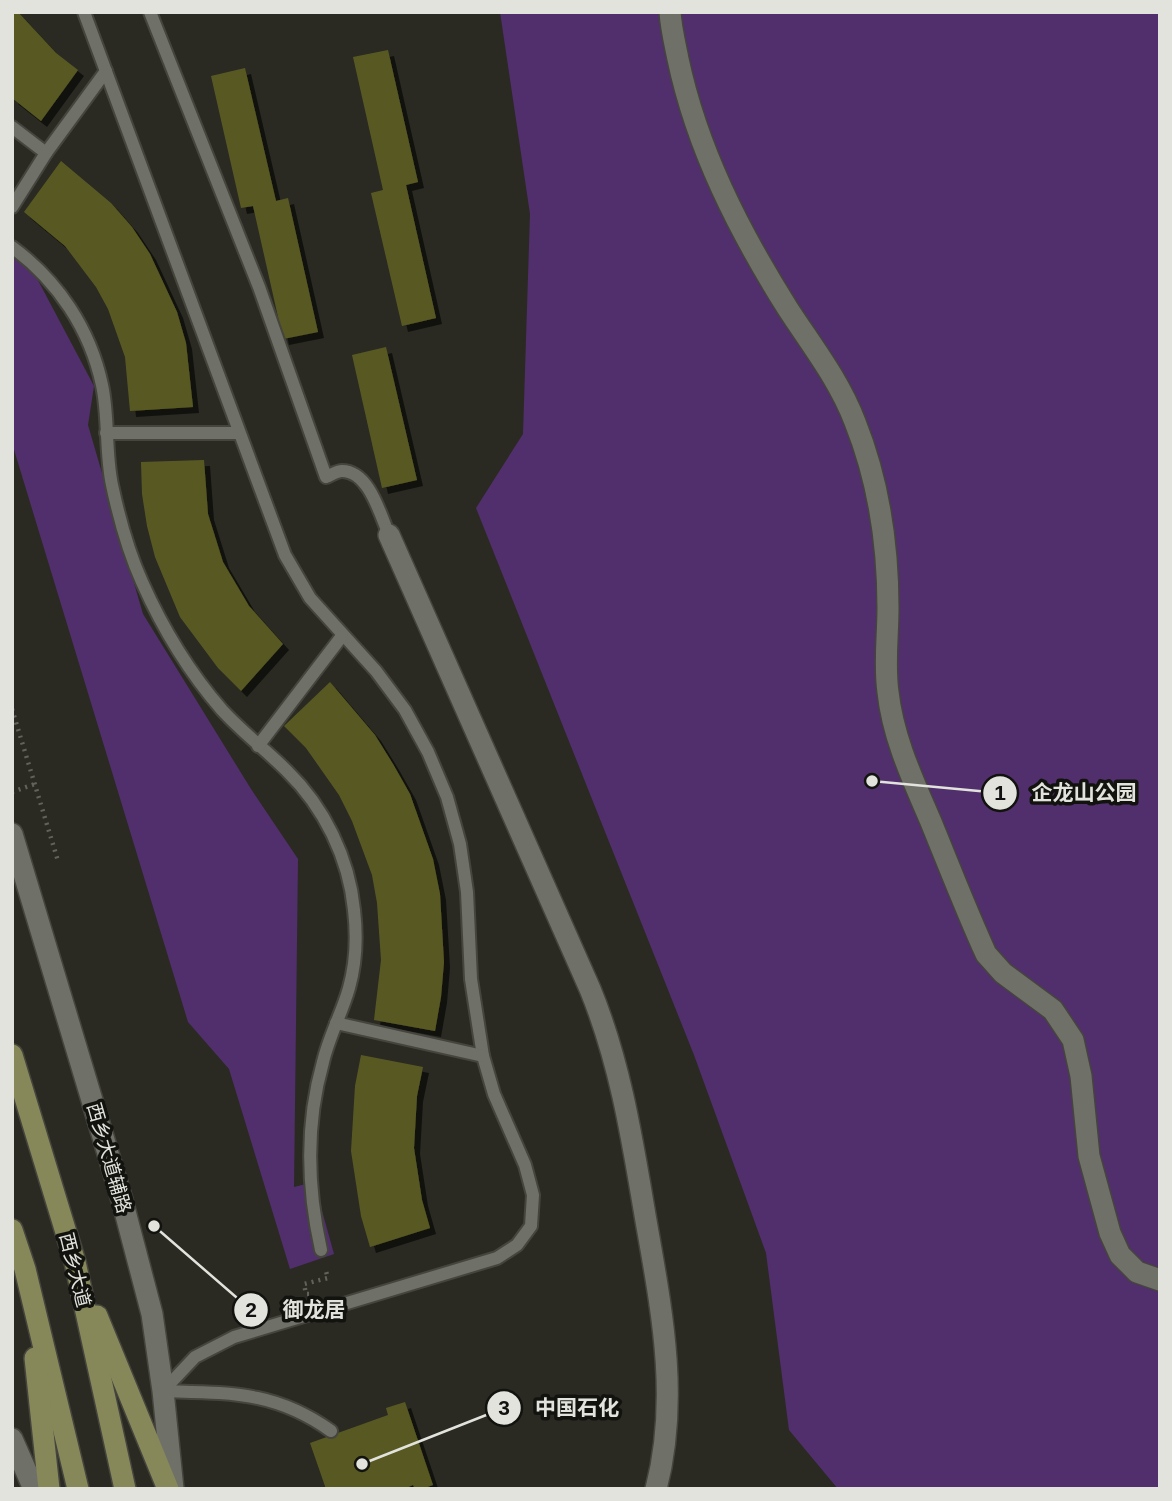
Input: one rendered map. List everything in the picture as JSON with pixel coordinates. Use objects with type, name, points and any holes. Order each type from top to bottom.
[{"type":"main road","name":"西乡大道","points":[[12,1055],[75,1262],[125,1489]]},
{"type":"main road","points":[[12,1230],[25,1269],[78,1489]]},
{"type":"main road","points":[[75,1262],[171,1489]]},
{"type":"main road","points":[[25,1269],[50,1489]]},
{"type":"street","points":[[670,12],[685,89],[707,157],[737,222],[788,310],[826,363],[855,421],[875,482],[886,546],[888,610],[885,652],[888,694],[897,735],[911,775],[986,954],[1003,973],[1053,1010],[1073,1041],[1081,1076],[1089,1156],[1110,1233],[1119,1255],[1137,1272],[1160,1280]]},
{"type":"street","points":[[389,535],[590,989],[617,1065],[627,1107],[666,1346],[669,1405],[665,1456],[656,1489]]},
{"type":"street","name":"西乡大道辅路","points":[[12,834],[122,1200],[152,1314],[163,1391],[171,1489]]},
{"type":"street","points":[[12,1439],[34,1489]]},
{"type":"lane","points":[[84,12],[285,555],[310,598],[376,671],[405,710],[428,752],[447,797],[460,844],[467,892],[471,979],[483,1056],[494,1094],[525,1165],[533,1195],[531,1226],[517,1245],[497,1258],[253,1330],[195,1357],[163,1391]]},
{"type":"lane","points":[[150,12],[259,287],[326,477],[340,471],[355,474],[366,485],[389,535]]},
{"type":"lane","points":[[12,207],[46,153],[106,71]]},
{"type":"lane","points":[[12,127],[46,153]]},
{"type":"lane","points":[[12,247],[34,263],[65,298],[88,340],[102,386],[112,484],[124,533],[164,627],[222,710],[288,771],[313,800],[333,834],[347,870],[355,909],[355,948],[349,987],[323,1060],[314,1097],[310,1136],[309,1174],[321,1250]]},
{"type":"lane","points":[[106,433],[239,433]]},
{"type":"lane","points":[[258,746],[342,636]]},
{"type":"lane","points":[[336,1023],[483,1056]]},
{"type":"lane","points":[[163,1391],[251,1396],[285,1404],[331,1431]]},
{"type":"path","points":[[12,709],[58,861]]},
{"type":"path","points":[[12,792],[35,784]]},
{"type":"path","points":[[321,1250],[328,1278],[304,1284],[306,1294],[327,1289],[330,1307]]},
{"type":"shaded area","points":[[500,12],[1160,12],[1160,1489],[838,1489],[789,1430],[766,1253],[694,1055],[476,508],[523,434],[530,214]]},
{"type":"shaded area","points":[[12,245],[23,252],[94,386],[88,425],[143,614],[251,789],[298,859],[294,1187],[314,1182],[334,1254],[290,1269],[229,1069],[188,1022],[12,443]]},
{"type":"building","points":[[12,12],[18,12],[56,53],[78,70],[41,121],[12,98]]},
{"type":"building","points":[[388,50],[418,182],[406,185],[436,318],[402,326],[371,193],[383,190],[353,57]]},
{"type":"building","points":[[245,68],[276,201],[288,198],[318,332],[283,339],[253,206],[241,208],[211,76]]},
{"type":"building","points":[[61,161],[111,203],[132,227],[150,254],[177,312],[186,343],[193,407],[130,411],[125,357],[108,309],[96,287],[65,246],[24,212]]},
{"type":"building","points":[[386,347],[417,480],[382,488],[352,355]]},
{"type":"building","points":[[204,460],[208,514],[223,562],[249,606],[283,644],[241,691],[218,668],[180,617],[155,557],[147,526],[141,462]]},
{"type":"building","points":[[330,682],[375,735],[393,764],[410,794],[433,859],[440,894],[444,962],[435,1031],[374,1020],[381,960],[372,875],[352,821],[339,795],[306,748],[284,726]]},
{"type":"building","points":[[361,1055],[423,1067],[417,1096],[414,1148],[422,1200],[430,1228],[370,1247],[361,1216],[351,1151],[355,1086]]},
{"type":"building","points":[[405,1402],[433,1485],[422,1489],[415,1489],[413,1485],[404,1489],[326,1489],[310,1443],[388,1415],[386,1408]]},
{"type":"place","name":"企龙山公园","points":[[872,781]]},
{"type":"place","name":"御龙居","points":[[154,1226]]},
{"type":"place","name":"中国石化","points":[[362,1464]]}]
